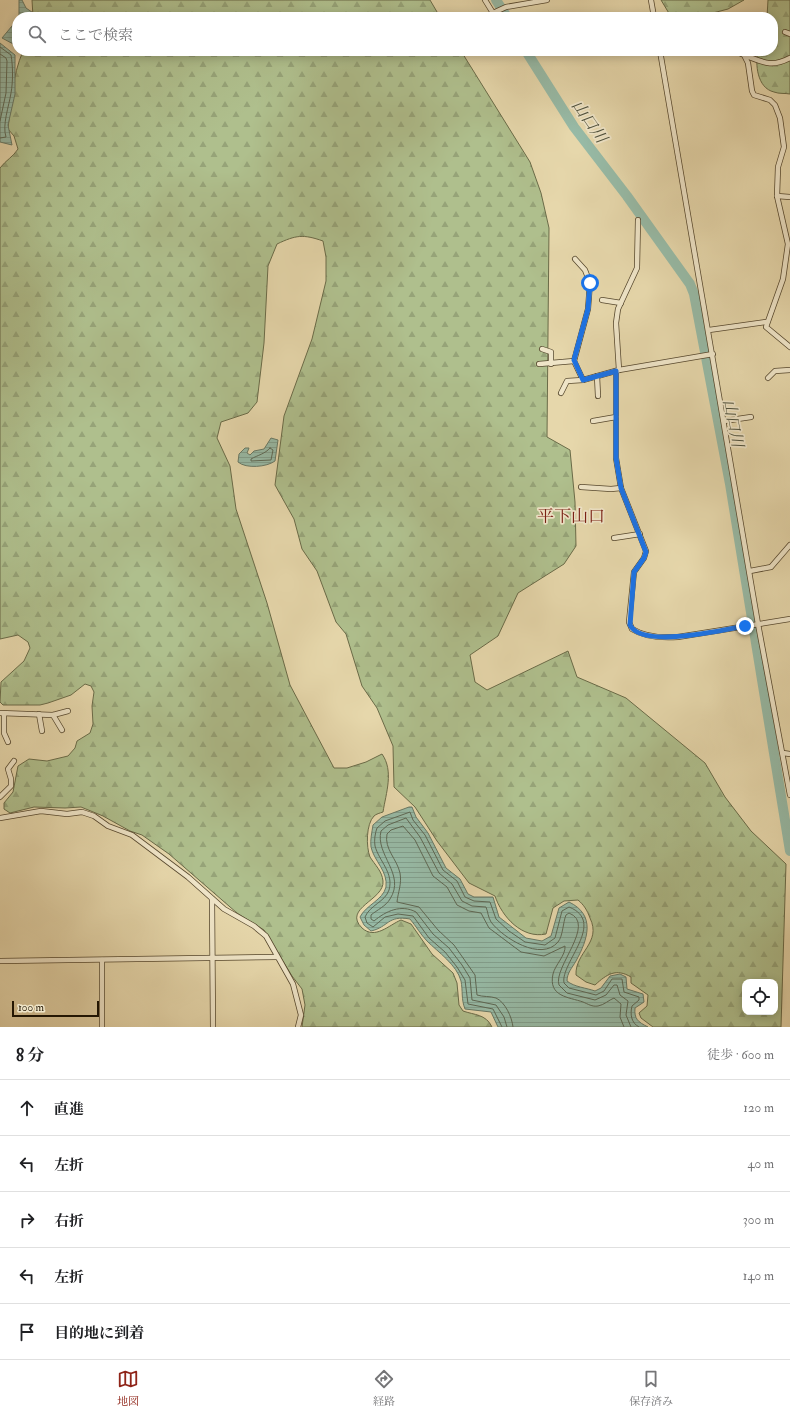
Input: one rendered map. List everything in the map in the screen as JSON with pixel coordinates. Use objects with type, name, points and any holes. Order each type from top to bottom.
[{"type":"street","points":[[485,0],[492,12]]},
{"type":"street","points":[[494,12],[503,8],[547,0]]},
{"type":"street","points":[[651,0],[653,12]]},
{"type":"street","points":[[661,56],[750,571],[757,624],[790,795]]},
{"type":"street","points":[[745,56],[748,62],[752,91],[754,95],[770,100],[775,105],[780,118],[784,147],[778,167],[778,196],[788,244],[783,279],[766,322],[766,327],[790,347]]},
{"type":"street","points":[[746,56],[765,64],[775,64],[790,58]]},
{"type":"street","points":[[778,196],[790,197]]},
{"type":"street","points":[[638,220],[636,268],[618,309],[616,323],[616,458],[621,488],[646,552],[644,558],[634,572],[630,622],[632,629],[637,632],[668,638],[790,619]]},
{"type":"street","points":[[575,259],[585,270],[590,283],[588,309],[574,360],[583,380]]},
{"type":"street","points":[[602,300],[621,304]]},
{"type":"street","points":[[708,330],[766,322]]},
{"type":"street","points":[[542,349],[551,352],[552,364]]},
{"type":"street","points":[[561,393],[567,381],[583,380],[617,371],[712,354]]},
{"type":"street","points":[[539,364],[552,364],[574,360]]},
{"type":"street","points":[[768,378],[775,371],[790,370]]},
{"type":"street","points":[[597,376],[598,396]]},
{"type":"street","points":[[593,421],[616,417]]},
{"type":"street","points":[[724,421],[751,417]]},
{"type":"street","points":[[581,487],[611,489],[621,488]]},
{"type":"street","points":[[614,538],[640,534]]},
{"type":"street","points":[[750,571],[771,567],[790,546]]},
{"type":"street","points":[[8,742],[4,733],[2,714],[53,715],[68,711]]},
{"type":"street","points":[[39,714],[42,732]]},
{"type":"street","points":[[53,715],[62,730]]},
{"type":"street","points":[[783,753],[790,754]]},
{"type":"street","points":[[0,798],[11,786],[11,779],[8,769],[14,761]]},
{"type":"street","points":[[0,817],[41,811],[67,814],[82,812],[89,813],[108,826],[132,835],[183,873],[230,914],[262,932],[266,936],[293,984],[301,1015],[298,1027]]},
{"type":"street","points":[[212,898],[213,1027]]},
{"type":"street","points":[[0,961],[277,957]]},
{"type":"street","points":[[102,960],[102,1027]]},
{"type":"green space","points":[[32,0],[430,0],[437,12],[33,12]]},
{"type":"green space","points":[[661,0],[744,0],[728,9],[717,12],[668,12]]},
{"type":"green space","points":[[768,0],[790,0],[790,94],[776,93],[768,90],[758,75],[757,56],[778,56],[778,12],[767,12]]},
{"type":"green space","points":[[21,56],[464,56],[530,162],[541,193],[549,228],[547,437],[570,450],[575,502],[576,546],[564,564],[518,593],[498,636],[470,655],[475,682],[487,690],[568,651],[577,677],[626,698],[705,763],[725,797],[751,831],[786,864],[781,1027],[653,1027],[641,1018],[639,1013],[647,1006],[648,995],[631,983],[631,977],[626,974],[616,973],[608,975],[595,985],[586,982],[576,975],[579,960],[591,941],[593,934],[593,927],[588,913],[578,900],[564,901],[553,908],[546,934],[537,935],[521,930],[508,919],[498,904],[495,896],[469,883],[437,841],[415,807],[394,787],[393,746],[377,708],[362,686],[346,634],[336,622],[317,571],[302,549],[294,519],[275,485],[284,416],[312,339],[326,281],[326,257],[323,241],[310,237],[295,237],[277,244],[268,266],[264,343],[257,402],[248,413],[221,422],[217,438],[230,466],[236,509],[267,603],[290,685],[334,768],[347,768],[366,762],[382,754],[386,761],[388,768],[388,782],[383,812],[375,815],[371,820],[369,824],[367,842],[370,857],[381,874],[383,881],[382,888],[378,894],[360,909],[357,915],[357,921],[362,928],[372,933],[382,930],[401,920],[411,924],[432,954],[453,973],[457,983],[459,1005],[463,1011],[483,1017],[492,1027],[302,1027],[305,1005],[302,989],[292,976],[264,930],[237,913],[169,854],[142,835],[130,831],[103,816],[81,807],[34,807],[10,813],[4,809],[4,803],[13,792],[18,766],[29,759],[47,761],[68,756],[75,748],[77,741],[90,733],[93,724],[92,706],[94,692],[91,686],[85,684],[71,695],[40,705],[3,705],[0,702],[1,682],[24,661],[30,648],[28,642],[18,635],[0,639],[0,168],[18,149],[14,136],[8,129],[12,90],[16,70]]},
{"type":"water","points":[[19,0],[22,0],[26,8],[32,12],[19,12]]},
{"type":"water","points":[[12,26],[12,43],[2,38]]},
{"type":"water","points":[[0,43],[12,53],[12,56],[15,56],[15,94],[8,125],[12,145],[0,142]]},
{"type":"water","points":[[271,438],[278,440],[275,461],[267,465],[256,466],[246,466],[238,462],[239,454],[245,448],[249,448],[247,453],[250,455],[254,451],[264,449]]},
{"type":"water","points":[[412,807],[416,817],[428,833],[446,868],[460,879],[468,894],[474,897],[493,897],[499,917],[526,938],[542,941],[551,936],[559,908],[569,902],[578,907],[586,921],[586,936],[580,953],[569,973],[567,981],[577,986],[595,991],[601,988],[610,976],[620,974],[626,977],[627,989],[643,994],[644,1002],[635,1008],[635,1015],[639,1022],[648,1027],[498,1027],[491,1012],[465,1009],[461,981],[456,970],[447,959],[425,939],[410,919],[402,918],[392,920],[371,931],[364,925],[360,917],[366,909],[382,895],[386,887],[385,876],[371,847],[373,825],[382,817]]},
{"type":"waterway","name":"山口川","points":[[496,0],[504,12]]},
{"type":"waterway","name":"山口川","points":[[529,56],[574,127],[627,196],[690,284],[694,294],[730,484],[790,851]]},
{"type":"district","name":"平下山口","points":[[571,516]]},
{"type":"route","points":[[590,283],[588,309],[574,360],[576,368],[583,380],[616,371],[616,458],[621,488],[646,552],[644,558],[634,572],[630,625],[632,629],[637,632],[668,638],[745,626]]}]
